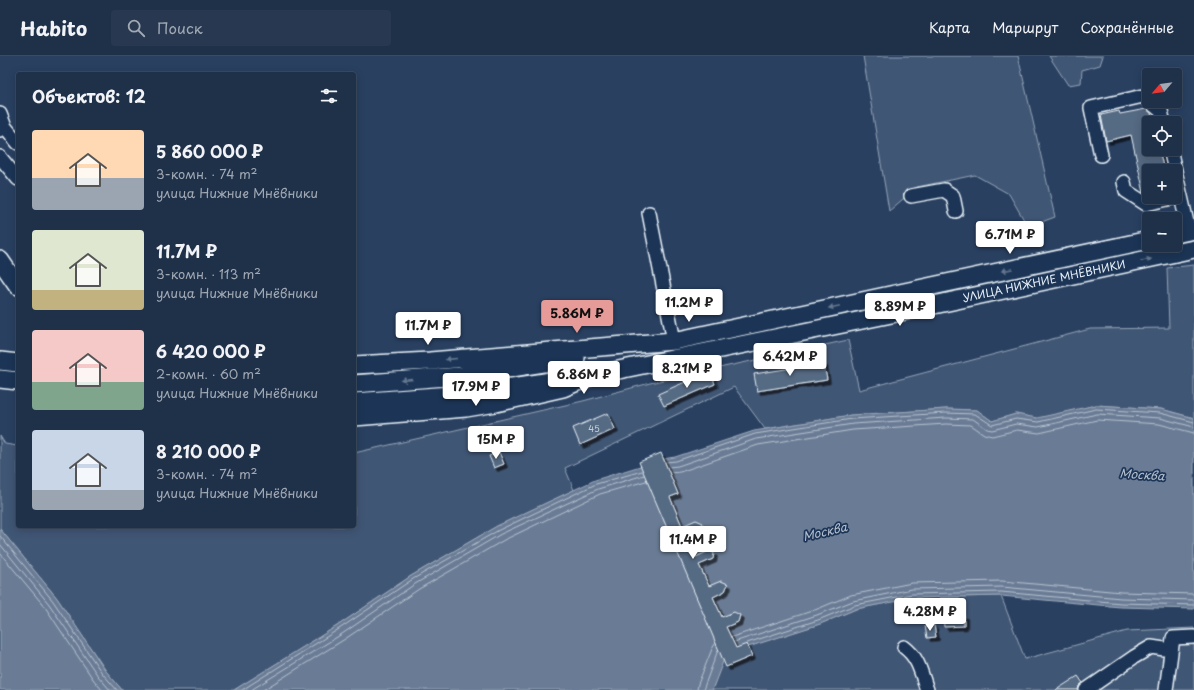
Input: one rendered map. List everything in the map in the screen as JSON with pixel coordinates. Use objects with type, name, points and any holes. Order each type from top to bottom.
[{"type":"main road","name":"УЛИЦА НИЖНИЕ МНЁВНИКИ","points":[[356,366],[653,344],[674,341],[1142,242]]},
{"type":"main road","name":"УЛИЦА НИЖНИЕ МНЁВНИКИ","points":[[356,417],[466,408],[496,403],[563,388],[594,375],[1194,250]]},
{"type":"main road","points":[[0,255],[16,270]]},
{"type":"main road","points":[[0,260],[16,283]]},
{"type":"main road","points":[[356,384],[460,376],[560,361],[653,344]]},
{"type":"main road","points":[[0,361],[16,363]]},
{"type":"main road","points":[[356,402],[465,394],[594,375]]},
{"type":"main road","points":[[0,379],[16,381]]},
{"type":"street","points":[[1101,155],[1091,108],[1143,96],[1162,111],[1163,116]]},
{"type":"street","points":[[0,114],[2,129],[16,140]]},
{"type":"street","points":[[0,157],[16,171]]},
{"type":"street","points":[[1124,182],[1126,191],[1142,201]]},
{"type":"street","points":[[911,196],[944,190],[953,196],[956,211]]},
{"type":"street","points":[[1182,203],[1186,232]]},
{"type":"street","points":[[649,213],[674,341]]},
{"type":"street","points":[[926,288],[930,306]]},
{"type":"street","points":[[1166,690],[1173,638],[1194,637]]},
{"type":"street","points":[[904,646],[917,660],[927,690]]},
{"type":"street","points":[[1086,690],[1150,647],[1171,650]]},
{"type":"shaded area","points":[[863,56],[1018,56],[1055,217],[1028,227],[1009,194],[975,175],[917,187],[889,211]]},
{"type":"shaded area","points":[[1049,56],[1103,56],[1100,65],[1082,70],[1081,83],[1068,85]]},
{"type":"shaded area","points":[[1194,265],[1194,418],[1161,409],[1096,405],[1037,419],[1016,414],[992,421],[977,410],[946,409],[851,415],[765,429],[734,387],[565,468],[574,490],[497,526],[411,576],[337,626],[234,690],[122,690],[106,671],[57,598],[0,529],[0,436],[5,444],[16,446],[16,528],[356,528],[356,453],[583,401],[650,383],[848,340],[859,390],[1090,329],[1169,328],[1167,268]]},
{"type":"shaded area","points":[[1001,596],[1025,659],[1127,631],[1194,628],[1194,690],[712,690],[725,654],[820,624],[856,609],[913,598]]},
{"type":"water","name":"Москва","points":[[1096,405],[1161,409],[1194,418],[1194,609],[1120,607],[1001,596],[913,598],[856,609],[820,624],[726,654],[712,690],[234,690],[337,626],[411,576],[497,526],[595,480],[663,459],[675,457],[754,431],[851,415],[946,409],[977,410],[992,421],[1016,414],[1037,418]]},
{"type":"water","points":[[0,529],[57,598],[106,671],[122,690],[0,690]]},
{"type":"building","points":[[1146,109],[1151,113],[1152,116],[1142,116],[1142,156],[1161,156],[1162,164],[1142,164],[1142,184],[1131,135],[1106,141],[1101,115],[1119,111],[1120,114]]},
{"type":"building","points":[[824,363],[827,380],[757,391],[754,374]]},
{"type":"building","points":[[710,371],[715,384],[664,406],[658,394]]},
{"type":"building","points":[[608,413],[615,429],[580,445],[573,428]]},
{"type":"building","points":[[499,452],[504,464],[494,468],[489,456]]},
{"type":"building","points":[[661,453],[678,494],[670,497],[682,526],[696,520],[703,523],[700,529],[686,535],[696,557],[709,551],[714,553],[713,559],[699,565],[709,586],[721,581],[728,584],[725,591],[713,597],[722,617],[734,612],[740,615],[738,622],[726,627],[736,648],[747,644],[752,656],[726,667],[639,462]]},
{"type":"building","points":[[964,615],[964,626],[944,627],[943,616]]},
{"type":"building","points":[[934,625],[936,637],[927,638],[925,626]]},
{"type":"building","points":[[1078,676],[1083,683],[1079,686],[1078,690],[1056,690]]}]
